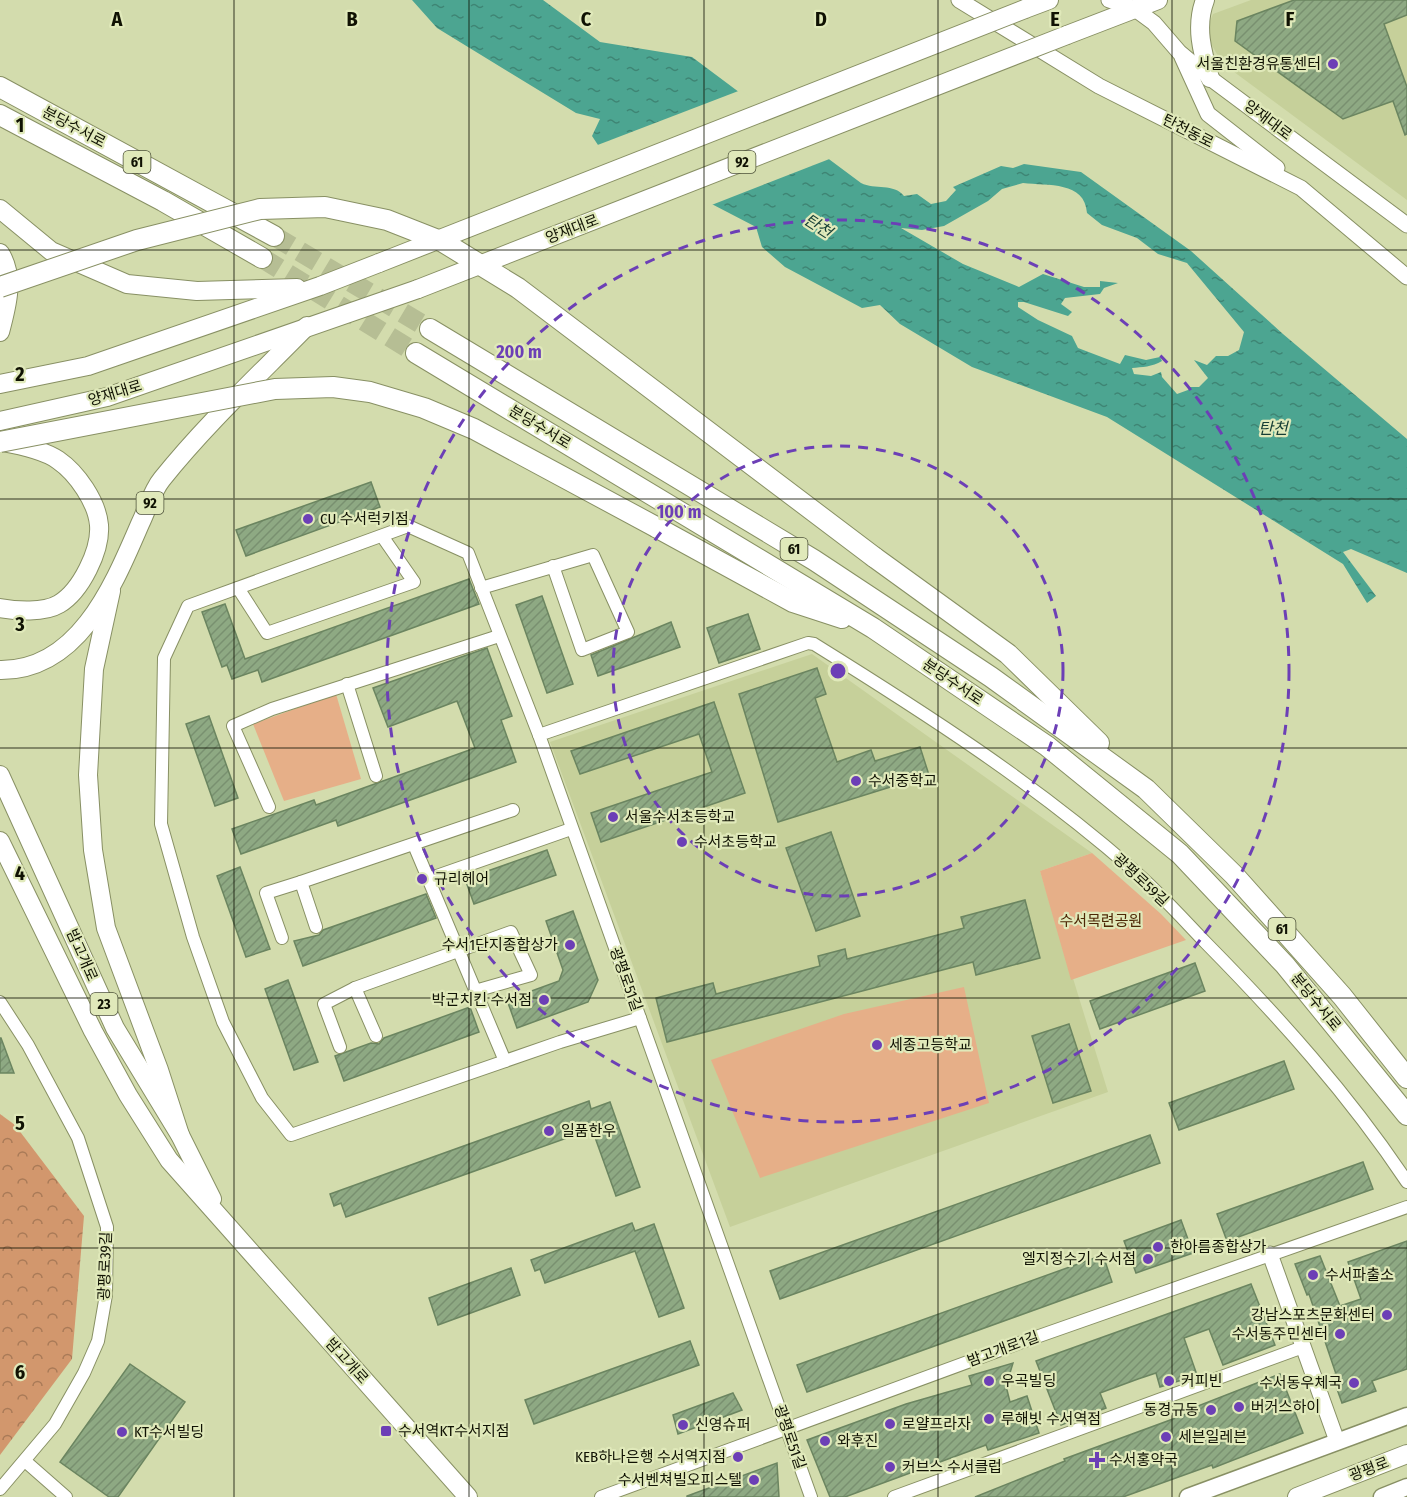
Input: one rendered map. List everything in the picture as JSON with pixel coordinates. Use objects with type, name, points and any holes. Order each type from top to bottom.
[{"type":"highway","name":"분당수서로","points":[[0,87],[274,236]]},
{"type":"highway","name":"분당수서로","points":[[0,115],[163,201],[262,258]]},
{"type":"highway","points":[[0,287],[137,240],[260,209],[325,207],[387,220],[443,242],[518,288],[874,557],[1008,654],[1146,789]]},
{"type":"highway","name":"분당수서로","points":[[430,328],[814,560],[991,678],[1146,789],[1250,892],[1342,996],[1407,1078]]},
{"type":"highway","name":"분당수서로","points":[[416,353],[873,628],[1047,746],[1180,854],[1285,965],[1407,1115]]},
{"type":"highway","points":[[0,442],[275,389],[333,387],[370,392],[424,408],[474,429],[793,602],[873,628]]},
{"type":"main road","points":[[0,384],[88,366],[320,286],[1049,0]]},
{"type":"main road","name":"양재대로","points":[[0,421],[107,397],[418,289],[1158,0]]},
{"type":"main road","points":[[1206,0],[1200,12],[1201,47],[1210,78]]},
{"type":"main road","points":[[0,209],[51,251],[127,284],[215,291],[320,286]]},
{"type":"main road","points":[[0,253],[9,267],[7,307],[0,333]]},
{"type":"main road","name":"92","points":[[0,670],[10,670],[50,657],[79,633],[111,591],[159,481],[307,326]]},
{"type":"main road","points":[[0,442],[58,460],[87,491],[99,525],[95,552],[82,581],[59,604],[36,609],[0,608]]},
{"type":"main road","points":[[111,591],[94,669],[88,775],[93,850],[106,928],[159,1070],[180,1136]]},
{"type":"main road","name":"밤고개로","points":[[0,775],[115,1028],[180,1136],[225,1224]]},
{"type":"main road","name":"밤고개로","points":[[0,841],[93,1031],[128,1095],[170,1160],[468,1497]]},
{"type":"main road","name":"23","points":[[0,853],[22,885]]},
{"type":"main road","points":[[1188,1497],[1407,1416]]},
{"type":"main road","name":"광평로","points":[[1297,1497],[1407,1454]]},
{"type":"main road","points":[[1382,1497],[1407,1487]]},
{"type":"street","name":"탄천동로","points":[[959,0],[1099,86],[1301,188],[1407,277]]},
{"type":"street","name":"양재대로","points":[[1109,0],[1135,9],[1154,23],[1179,52],[1210,78],[1407,225]]},
{"type":"street","points":[[1179,52],[1208,114],[1301,188]]},
{"type":"street","name":"광평로51길","points":[[505,1061],[291,1136],[262,1098],[223,1022],[193,937],[161,824],[164,658],[188,606],[408,526],[468,553],[539,735],[811,1497]]},
{"type":"street","points":[[238,588],[267,633],[414,582],[382,536]]},
{"type":"street","points":[[481,588],[553,566],[593,555],[628,632],[582,650],[553,566]]},
{"type":"street","points":[[269,807],[233,726],[272,709],[499,636]]},
{"type":"street","name":"광평로59길","points":[[539,735],[808,643],[814,644],[943,724],[1040,795],[1134,870],[1276,1014],[1375,1134],[1407,1182]]},
{"type":"street","points":[[347,684],[376,776]]},
{"type":"street","points":[[282,938],[266,893],[513,810]]},
{"type":"street","points":[[428,879],[571,829]]},
{"type":"street","points":[[414,845],[505,1061],[640,1018]]},
{"type":"street","points":[[301,882],[316,927]]},
{"type":"street","points":[[340,1047],[324,1004],[355,988],[511,932],[531,975],[475,991]]},
{"type":"street","points":[[355,988],[376,1036]]},
{"type":"street","name":"광평로39길","points":[[0,1002],[28,1045],[78,1138],[107,1227],[106,1295],[98,1341],[84,1373],[55,1424],[0,1489]]},
{"type":"street","name":"밤고개로1길","points":[[602,1497],[786,1427],[1407,1207]]},
{"type":"street","points":[[1270,1254],[1337,1442]]},
{"type":"street","points":[[894,1497],[1303,1347]]},
{"type":"street","points":[[25,1461],[66,1497]]},
{"type":"shaded area","points":[[1251,0],[1407,0],[1407,200],[1222,63],[1205,33],[1213,14]]},
{"type":"shaded area","points":[[812,654],[1092,853],[1040,871],[1108,1092],[730,1227],[550,742]]},
{"type":"green space","points":[[336,694],[361,779],[284,801],[253,724]]},
{"type":"green space","name":"수서목련공원","points":[[1092,853],[1161,914],[1186,940],[1071,980],[1040,871]]},
{"type":"green space","points":[[964,987],[989,1103],[760,1178],[711,1060],[844,1014]]},
{"type":"green space","points":[[0,1114],[15,1125],[84,1216],[72,1359],[0,1455]]},
{"type":"water","name":"탄천","points":[[412,0],[543,0],[600,42],[692,57],[861,183],[895,189],[904,196],[917,194],[931,204],[946,201],[956,190],[953,187],[1001,166],[1013,168],[1024,164],[1081,172],[1191,251],[1283,334],[1407,439],[1407,573],[1351,549],[1343,552],[1376,596],[1367,603],[1343,564],[1107,417],[972,367],[900,324],[880,305],[862,308],[785,267],[762,247],[756,227],[598,145],[592,136],[600,119],[576,113],[437,28]],"holes":[[[1023,183],[1054,185],[1072,190],[1080,195],[1087,213],[1102,225],[1137,238],[1158,254],[1187,263],[1244,332],[1239,350],[1228,356],[1216,356],[1207,365],[1194,360],[1208,378],[1199,387],[1190,387],[1177,394],[1162,377],[1161,372],[1151,376],[1134,374],[1132,368],[1162,361],[1160,357],[1146,360],[1125,355],[1120,364],[1078,348],[1072,336],[1038,320],[1018,307],[1018,302],[1024,302],[1068,316],[1072,312],[1061,304],[1065,298],[1100,294],[1104,288],[1118,283],[1100,281],[1100,287],[1084,287],[1043,274],[1019,287],[963,264],[901,228],[922,230],[944,226],[988,201],[1002,189]]]},
{"type":"pier","points":[[741,90],[832,158],[709,206],[595,146]]},
{"type":"building","name":"서울친환경유통센터","points":[[1294,0],[1407,0],[1407,15],[1384,24],[1407,87],[1407,134],[1405,135],[1393,101],[1343,119],[1235,41],[1237,21]]},
{"type":"building","points":[[371,482],[380,507],[246,556],[236,530]]},
{"type":"building","points":[[469,579],[479,604],[262,682],[258,670],[232,679],[227,665],[222,667],[202,612],[225,604],[245,659]]},
{"type":"building","points":[[542,596],[573,684],[547,693],[516,605]]},
{"type":"building","points":[[748,614],[760,649],[719,663],[707,628]]},
{"type":"building","points":[[671,622],[680,647],[598,676],[591,655]]},
{"type":"building","points":[[487,648],[512,716],[501,720],[516,762],[338,826],[336,820],[241,854],[232,829],[314,800],[316,805],[475,748],[457,701],[388,727],[373,688]]},
{"type":"building","points":[[817,668],[826,694],[815,698],[837,762],[871,750],[875,761],[920,747],[929,775],[778,822],[739,694]]},
{"type":"building","points":[[714,702],[745,793],[601,842],[591,813],[712,772],[699,734],[580,774],[571,751]]},
{"type":"building","points":[[209,716],[238,798],[215,806],[186,724]]},
{"type":"building","points":[[831,832],[860,916],[816,931],[786,848]]},
{"type":"building","points":[[547,850],[556,875],[474,904],[465,879]]},
{"type":"building","points":[[240,867],[270,949],[246,957],[217,876]]},
{"type":"building","points":[[426,894],[436,918],[303,966],[294,941],[319,935],[323,930]]},
{"type":"building","points":[[1025,900],[1040,958],[976,975],[973,962],[667,1042],[656,998],[713,983],[716,994],[820,966],[818,956],[845,949],[847,959],[964,928],[961,917]]},
{"type":"building","name":"수서1단지종합상가","points":[[573,911],[598,980],[588,1002],[517,1028],[507,1000],[559,981],[563,970],[546,921]]},
{"type":"building","points":[[1195,963],[1205,991],[1100,1029],[1090,1001]]},
{"type":"building","points":[[288,980],[318,1062],[294,1070],[265,989]]},
{"type":"building","points":[[470,1007],[479,1032],[344,1081],[335,1056],[371,1043],[379,1044],[384,1038]]},
{"type":"building","points":[[1069,1024],[1091,1091],[1053,1103],[1032,1036]]},
{"type":"building","points":[[1,1038],[14,1073],[0,1073]]},
{"type":"building","points":[[1284,1061],[1294,1089],[1179,1130],[1169,1103]]},
{"type":"building","points":[[589,1101],[591,1109],[610,1102],[640,1187],[616,1196],[592,1129],[346,1217],[341,1203],[334,1206],[330,1194]]},
{"type":"building","points":[[1150,1135],[1160,1163],[780,1299],[770,1271]]},
{"type":"building","points":[[1363,1162],[1373,1189],[1227,1241],[1217,1214]]},
{"type":"building","name":"한아름종합상가","points":[[1181,1220],[1193,1253],[1136,1273],[1124,1241]]},
{"type":"building","points":[[632,1223],[635,1231],[654,1224],[684,1308],[659,1317],[635,1251],[545,1283],[540,1269],[535,1271],[531,1260]]},
{"type":"building","points":[[1407,1241],[1407,1369],[1372,1381],[1376,1391],[1342,1403],[1332,1375],[1336,1374],[1309,1294],[1307,1295],[1295,1264],[1320,1256],[1340,1306],[1361,1299],[1348,1262]]},
{"type":"building","points":[[1103,1255],[1112,1282],[807,1392],[797,1365]]},
{"type":"building","points":[[511,1268],[520,1295],[438,1325],[429,1298]]},
{"type":"building","points":[[1251,1284],[1275,1345],[1223,1365],[1209,1329],[1184,1338],[1197,1375],[1160,1387],[1156,1373],[1138,1379],[1100,1393],[1106,1408],[1061,1425],[1036,1361]]},
{"type":"building","points":[[690,1341],[699,1365],[534,1424],[525,1400]]},
{"type":"building","points":[[1013,1363],[1006,1386],[1010,1402],[1027,1396],[1039,1433],[988,1450],[986,1445],[845,1497],[830,1497],[807,1440],[906,1404],[972,1385],[969,1376]]},
{"type":"building","name":"KT수서빌딩","points":[[130,1364],[185,1402],[118,1497],[109,1497],[60,1462]]},
{"type":"building","points":[[1280,1374],[1303,1433],[1213,1468],[1212,1465],[1123,1497],[975,1497],[1065,1461],[1064,1459],[1192,1412],[1190,1409]]},
{"type":"building","points":[[733,1393],[742,1410],[678,1434],[673,1415]]},
{"type":"building","name":"수서벤쳐빌오피스텔","points":[[777,1463],[779,1497],[687,1497],[687,1496]]},
{"type":"tunnel","points":[[274,236],[430,329]]},
{"type":"tunnel","points":[[262,258],[416,353]]},
{"type":"place","name":"서울친환경유통센터","points":[[1333,64]]},
{"type":"place","name":"CU 수서럭키점","points":[[308,519]]},
{"type":"place","name":"수서중학교","points":[[856,781]]},
{"type":"place","name":"서울수서초등학교","points":[[613,817]]},
{"type":"place","name":"수서초등학교","points":[[682,842]]},
{"type":"place","name":"규리헤어","points":[[422,879]]},
{"type":"place","name":"수서1단지종합상가","points":[[570,945]]},
{"type":"place","name":"박군치킨 수서점","points":[[544,1000]]},
{"type":"place","name":"세종고등학교","points":[[877,1045]]},
{"type":"place","name":"일품한우","points":[[549,1131]]},
{"type":"place","name":"한아름종합상가","points":[[1158,1247]]},
{"type":"place","name":"엘지정수기 수서점","points":[[1148,1259]]},
{"type":"place","name":"수서파출소","points":[[1313,1275]]},
{"type":"place","name":"강남스포츠문화센터","points":[[1387,1315]]},
{"type":"place","name":"수서동주민센터","points":[[1340,1334]]},
{"type":"place","name":"우곡빌딩","points":[[989,1381]]},
{"type":"place","name":"커피빈","points":[[1169,1381]]},
{"type":"place","name":"수서동우체국","points":[[1354,1383]]},
{"type":"place","name":"버거스하이","points":[[1239,1407]]},
{"type":"place","name":"동경규동","points":[[1211,1410]]},
{"type":"place","name":"루해빗 수서역점","points":[[989,1419]]},
{"type":"place","name":"로얄프라자","points":[[890,1424]]},
{"type":"place","name":"신영슈퍼","points":[[683,1425]]},
{"type":"place","name":"수서역KT수서지점","points":[[386,1431]]},
{"type":"place","name":"KT수서빌딩","points":[[122,1432]]},
{"type":"place","name":"세븐일레븐","points":[[1166,1437]]},
{"type":"place","name":"와후진","points":[[825,1441]]},
{"type":"place","name":"KEB하나은행 수서역지점","points":[[738,1457]]},
{"type":"place","name":"수서홍약국","points":[[1097,1460]]},
{"type":"place","name":"커브스 수서클럽","points":[[890,1467]]},
{"type":"place","name":"수서벤쳐빌오피스텔","points":[[754,1480]]}]
